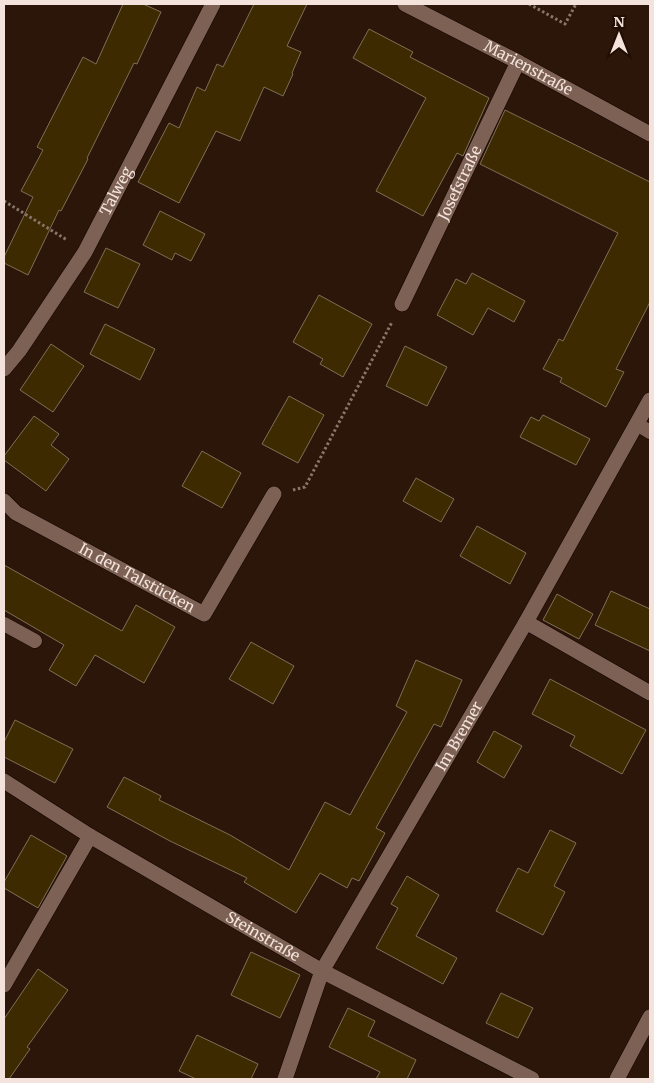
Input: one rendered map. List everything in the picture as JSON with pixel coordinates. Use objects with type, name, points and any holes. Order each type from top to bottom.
[{"type":"street","name":"Talweg","points":[[4,370],[19,351],[85,252],[213,4]]},
{"type":"street","name":"Marienstraße","points":[[405,4],[518,62],[650,134]]},
{"type":"street","name":"Josefstraße","points":[[402,304],[518,62]]},
{"type":"street","name":"Im Bremer","points":[[285,1079],[322,970],[526,622],[650,400]]},
{"type":"street","name":"In den Talstücken","points":[[4,501],[16,513],[204,614],[274,494]]},
{"type":"street","points":[[526,622],[650,693]]},
{"type":"street","name":"Steinstraße","points":[[4,780],[90,836],[322,970],[532,1079]]},
{"type":"street","points":[[4,985],[90,836]]},
{"type":"street","points":[[617,1079],[650,1017]]},
{"type":"lane","points":[[637,424],[650,432]]},
{"type":"lane","points":[[4,624],[36,641]]},
{"type":"path","points":[[529,4],[565,24],[576,4]]},
{"type":"path","points":[[4,201],[85,252]]},
{"type":"path","points":[[274,494],[305,487],[402,304]]},
{"type":"building","points":[[123,4],[143,4],[161,12],[137,64],[134,63],[88,159],[61,211],[59,210],[28,275],[4,263],[4,257],[33,197],[21,191],[43,150],[37,147],[83,57],[96,64]]},
{"type":"building","points":[[254,4],[307,4],[287,46],[301,52],[293,74],[283,96],[264,87],[240,141],[216,131],[179,203],[138,182],[169,123],[179,128],[197,87],[205,91],[217,64],[223,67]]},
{"type":"building","points":[[369,29],[413,52],[410,57],[489,98],[463,156],[457,153],[423,216],[376,191],[426,98],[353,58]]},
{"type":"building","points":[[505,110],[650,182],[650,302],[616,369],[624,372],[606,407],[560,382],[562,378],[543,369],[559,339],[563,341],[618,233],[480,164]]},
{"type":"building","points":[[160,211],[205,234],[191,261],[175,253],[172,260],[143,245]]},
{"type":"building","points":[[106,248],[140,264],[118,308],[84,292]]},
{"type":"building","points":[[472,273],[525,301],[514,322],[488,308],[473,335],[437,315],[456,279],[466,284]]},
{"type":"building","points":[[319,295],[372,324],[343,377],[320,364],[323,359],[293,342]]},
{"type":"building","points":[[105,324],[155,349],[140,380],[90,354]]},
{"type":"building","points":[[51,344],[84,366],[53,412],[20,390]]},
{"type":"building","points":[[405,346],[447,367],[427,406],[386,386]]},
{"type":"building","points":[[289,396],[324,415],[298,463],[262,444]]},
{"type":"building","points":[[543,415],[590,439],[576,465],[520,437],[531,417],[539,421]]},
{"type":"building","points":[[34,416],[59,434],[51,445],[69,459],[46,491],[4,460],[4,456]]},
{"type":"building","points":[[202,451],[241,473],[222,508],[182,486]]},
{"type":"building","points":[[416,478],[454,499],[441,522],[403,501]]},
{"type":"building","points":[[477,526],[526,553],[510,584],[460,556]]},
{"type":"building","points":[[4,565],[122,631],[136,605],[175,627],[144,683],[95,655],[76,686],[49,670],[64,645],[4,610]]},
{"type":"building","points":[[611,591],[650,609],[650,651],[595,625]]},
{"type":"building","points":[[557,594],[593,614],[579,639],[543,620]]},
{"type":"building","points":[[251,642],[294,666],[273,704],[229,679]]},
{"type":"building","points":[[416,660],[462,680],[441,727],[434,724],[376,828],[385,833],[359,881],[352,878],[347,888],[320,873],[296,913],[244,882],[247,878],[170,841],[107,807],[124,777],[161,796],[159,800],[230,835],[289,870],[325,802],[350,815],[407,712],[396,706]]},
{"type":"building","points":[[550,679],[646,730],[622,774],[570,746],[575,736],[532,714]]},
{"type":"building","points":[[15,720],[73,749],[55,783],[4,757],[4,742]]},
{"type":"building","points":[[494,731],[522,746],[504,778],[477,762]]},
{"type":"building","points":[[550,830],[576,843],[554,886],[565,892],[543,935],[496,911],[518,868],[528,873]]},
{"type":"building","points":[[31,835],[67,856],[38,908],[4,888],[4,882]]},
{"type":"building","points":[[407,876],[439,895],[416,936],[457,958],[443,984],[376,948],[398,908],[391,904]]},
{"type":"building","points":[[251,952],[300,975],[280,1018],[231,995]]},
{"type":"building","points":[[38,969],[68,990],[27,1047],[30,1049],[9,1079],[4,1079],[4,1019]]},
{"type":"building","points":[[501,993],[533,1008],[518,1038],[486,1023]]},
{"type":"building","points":[[348,1008],[375,1021],[368,1036],[416,1060],[407,1079],[376,1079],[380,1072],[329,1047]]},
{"type":"building","points":[[197,1035],[258,1064],[251,1079],[196,1079],[179,1071]]}]
